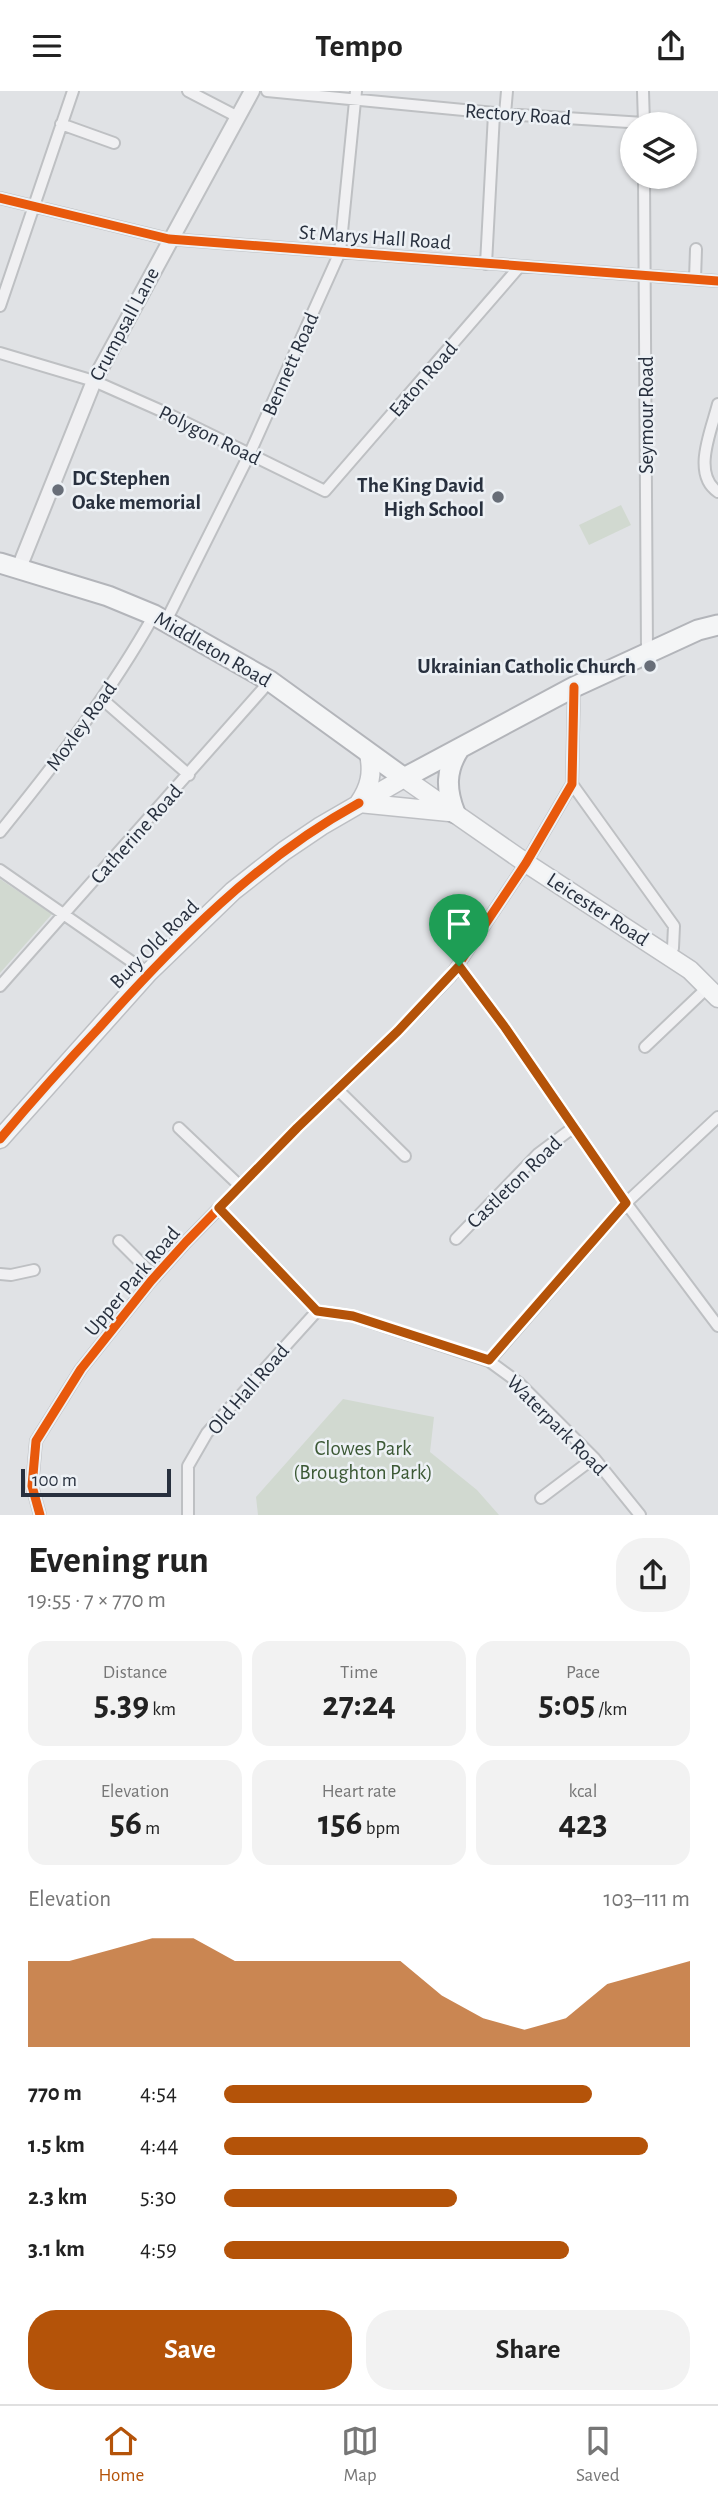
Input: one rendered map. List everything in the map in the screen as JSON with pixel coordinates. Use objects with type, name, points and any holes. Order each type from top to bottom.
[{"type":"highway","name":"Middleton Road","points":[[9,565],[108,596],[160,618],[270,681],[404,778]]},
{"type":"highway","name":"Bury Old Road","points":[[404,778],[574,687],[698,630],[718,625]]},
{"type":"highway","points":[[455,813],[449,798],[448,780],[453,758],[461,747]]},
{"type":"main road","points":[[369,754],[371,776],[366,793],[359,803],[455,813]]},
{"type":"main road","name":"Bury Old Road","points":[[0,1139],[149,973],[233,891],[284,851],[404,778]]},
{"type":"main road","name":"Leicester Road","points":[[404,778],[526,863],[668,954],[713,992]]},
{"type":"street","points":[[0,306],[73,91]]},
{"type":"street","points":[[188,91],[238,117]]},
{"type":"street","name":"Crumpsall Lane","points":[[9,565],[94,381],[252,91]]},
{"type":"street","name":"Rectory Road","points":[[267,91],[355,96],[499,114],[620,122]]},
{"type":"street","points":[[486,264],[499,114],[507,91]]},
{"type":"street","points":[[643,91],[644,112]]},
{"type":"street","name":"Bennett Road","points":[[160,618],[249,455],[340,252],[355,96]]},
{"type":"street","points":[[61,124],[114,142]]},
{"type":"street","name":"Seymour Road","points":[[645,189],[647,652]]},
{"type":"street","name":"St Marys Hall Road","points":[[0,198],[169,239],[718,281]]},
{"type":"street","points":[[695,279],[696,249]]},
{"type":"street","name":"Eaton Road","points":[[325,491],[520,266]]},
{"type":"street","name":"Polygon Road","points":[[0,353],[94,381],[164,412],[325,491]]},
{"type":"street","points":[[718,404],[704,470],[709,485],[718,492]]},
{"type":"street","name":"Moxley Road","points":[[0,832],[160,618]]},
{"type":"street","name":"Catherine Road","points":[[0,986],[270,681]]},
{"type":"street","name":"Upper Park Road","points":[[40,1515],[32,1486],[36,1441],[81,1369],[155,1277],[219,1208],[398,1031],[459,966],[526,863],[572,784],[574,687]]},
{"type":"street","points":[[102,699],[189,775]]},
{"type":"street","points":[[572,784],[674,926],[673,948],[668,954]]},
{"type":"street","points":[[0,870],[149,973]]},
{"type":"street","points":[[459,966],[504,1026],[626,1203],[718,1326]]},
{"type":"street","points":[[645,1047],[713,992]]},
{"type":"street","points":[[337,1089],[405,1156]]},
{"type":"street","points":[[489,1360],[626,1203],[718,1117]]},
{"type":"street","name":"Castleton Road","points":[[456,1239],[538,1154],[574,1127]]},
{"type":"street","points":[[179,1128],[240,1186]]},
{"type":"street","points":[[219,1208],[317,1311]]},
{"type":"street","points":[[119,1241],[155,1277]]},
{"type":"street","points":[[0,1274],[10,1275],[34,1270]]},
{"type":"street","name":"Waterpark Road","points":[[317,1311],[353,1316],[489,1360],[519,1383],[594,1458],[640,1515]]},
{"type":"street","name":"Old Hall Road","points":[[188,1515],[188,1466],[207,1433],[317,1311]]},
{"type":"street","points":[[541,1497],[594,1458]]},
{"type":"green space","points":[[621,505],[631,525],[589,545],[579,525]]},
{"type":"green space","points":[[0,879],[52,914],[0,973]]},
{"type":"green space","name":"Clowes Park (Broughton Park)","points":[[343,1399],[434,1417],[430,1452],[477,1490],[499,1515],[258,1515],[256,1497]]},
{"type":"cycle path","points":[[0,198],[169,239],[718,281]]},
{"type":"cycle path","points":[[40,1515],[32,1486],[36,1441],[81,1369],[151,1281],[186,1242],[450,977],[526,863],[572,784],[574,687]]},
{"type":"cycle path","points":[[0,1139],[128,996],[220,904],[286,850],[359,803]]},
{"type":"place","name":"DC Stephen Oake memorial","points":[[58,490]]},
{"type":"place","name":"The King David High School","points":[[498,497]]},
{"type":"place","name":"Ukrainian Catholic Church","points":[[650,666]]},
{"type":"route","points":[[459,966],[504,1026],[626,1203],[489,1360],[353,1316],[317,1311],[219,1208],[398,1031],[459,966]]}]
